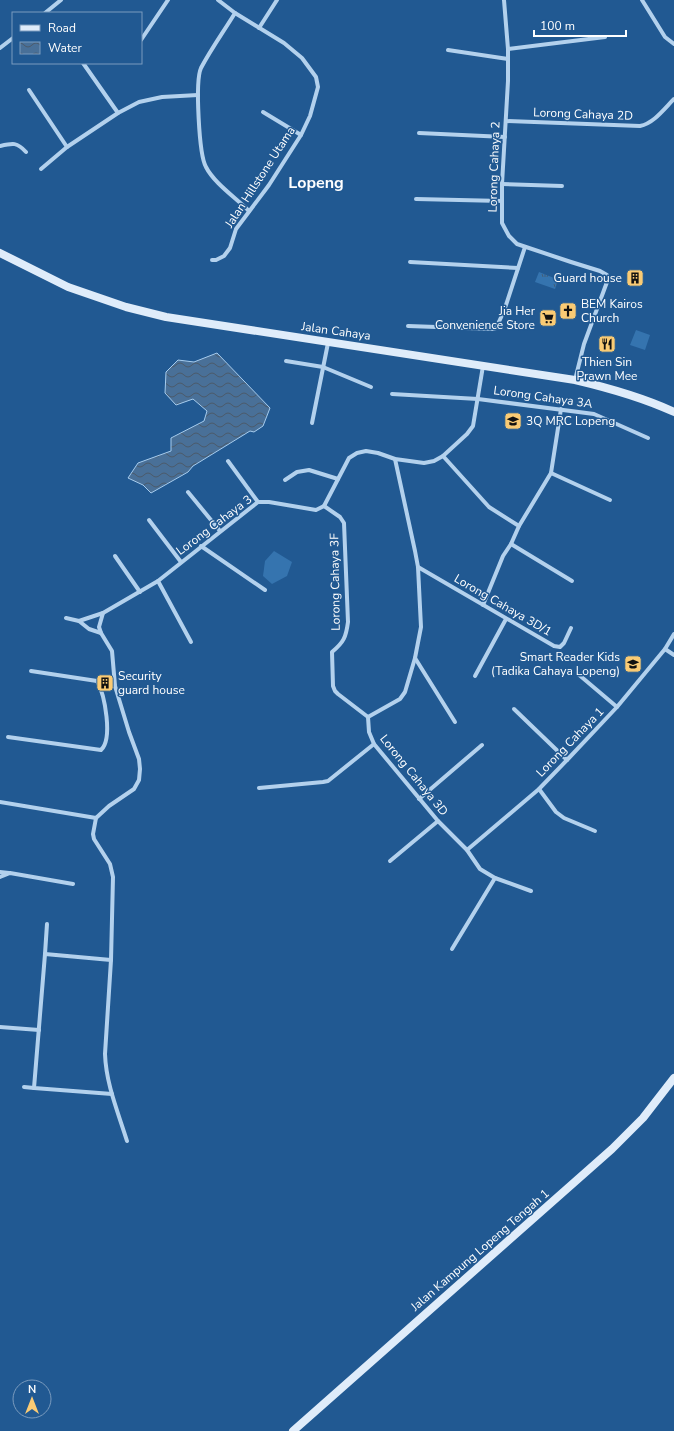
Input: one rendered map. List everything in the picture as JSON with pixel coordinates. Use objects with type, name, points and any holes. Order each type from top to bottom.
[{"type":"street","points":[[46,12],[61,0]]},
{"type":"street","points":[[142,39],[168,0]]},
{"type":"street","name":"Jalan Hillstone Utama","points":[[212,260],[216,260],[224,256],[230,248],[236,228],[270,185],[301,135],[310,116],[318,87],[316,77],[302,58],[284,43],[235,13],[218,0]]},
{"type":"street","points":[[259,28],[277,0]]},
{"type":"street","name":"Lorong Cahaya 2","points":[[504,0],[508,49],[508,80],[502,184],[502,223],[509,236],[517,244],[600,271],[607,275],[607,282],[584,344],[575,380]]},
{"type":"street","points":[[642,0],[665,37],[674,44]]},
{"type":"street","points":[[235,13],[200,69],[198,95],[200,131],[205,166],[210,175],[249,211]]},
{"type":"street","points":[[508,49],[604,37]]},
{"type":"street","points":[[0,48],[12,39]]},
{"type":"street","points":[[448,50],[508,59]]},
{"type":"street","points":[[84,64],[118,113]]},
{"type":"street","points":[[29,90],[67,147]]},
{"type":"street","points":[[41,169],[67,147],[118,113],[139,102],[162,97],[198,95]]},
{"type":"street","name":"Lorong Cahaya 2D","points":[[506,121],[640,126],[651,122],[674,99]]},
{"type":"street","points":[[263,112],[301,135]]},
{"type":"street","points":[[419,133],[504,137]]},
{"type":"street","points":[[0,146],[15,144],[20,145],[26,152]]},
{"type":"street","points":[[502,184],[562,186]]},
{"type":"street","points":[[416,199],[502,201]]},
{"type":"street","points":[[408,326],[496,328],[502,316],[525,246]]},
{"type":"street","name":"Jalan Cahaya","points":[[0,253],[68,287],[126,307],[186,321],[575,380],[619,391],[674,412]]},
{"type":"street","points":[[410,262],[518,268]]},
{"type":"street","points":[[312,423],[328,342]]},
{"type":"street","points":[[286,361],[323,367],[371,387]]},
{"type":"street","points":[[324,506],[349,458],[357,453],[366,451],[424,463],[434,461],[443,456],[467,434],[473,426],[483,365]]},
{"type":"street","name":"Lorong Cahaya 3A","points":[[392,394],[478,399],[594,414],[648,438]]},
{"type":"street","points":[[483,605],[503,556],[551,473],[561,409]]},
{"type":"street","points":[[443,456],[488,507],[519,526]]},
{"type":"street","points":[[368,717],[400,699],[405,692],[415,658],[421,627],[418,567],[395,458]]},
{"type":"street","points":[[228,461],[258,502]]},
{"type":"street","points":[[285,480],[297,472],[309,470],[338,479]]},
{"type":"street","points":[[551,473],[610,500]]},
{"type":"street","points":[[188,492],[220,531]]},
{"type":"street","name":"Lorong Cahaya 3","points":[[79,621],[103,612],[158,581],[258,502],[278,503],[310,510],[316,510],[324,506]]},
{"type":"street","name":"Lorong Cahaya 3F","points":[[324,506],[340,517],[344,522],[348,622],[346,635],[341,644],[332,652],[333,686],[338,694],[368,717]]},
{"type":"street","points":[[149,520],[181,562]]},
{"type":"street","points":[[511,544],[572,581]]},
{"type":"street","points":[[201,546],[265,590]]},
{"type":"street","points":[[115,556],[140,592]]},
{"type":"street","name":"Lorong Cahaya 3D/1","points":[[418,567],[554,646],[560,647],[564,643],[571,628]]},
{"type":"street","points":[[158,581],[191,642]]},
{"type":"street","points":[[103,612],[99,626],[101,633],[112,651],[115,686],[139,760],[140,769],[139,780],[134,789],[109,806],[96,818],[93,834],[94,840],[110,864],[113,877],[112,960],[105,1065],[112,1094],[127,1141]]},
{"type":"street","points":[[66,618],[79,621],[89,629],[101,633]]},
{"type":"street","points":[[475,676],[506,619]]},
{"type":"street","name":"Lorong Cahaya 1","points":[[468,850],[539,789],[567,760],[617,707],[665,649],[674,634]]},
{"type":"street","points":[[665,649],[674,656]]},
{"type":"street","points":[[415,658],[455,722]]},
{"type":"street","points":[[31,670],[97,682],[101,679],[114,678]]},
{"type":"street","points":[[578,674],[617,707]]},
{"type":"street","points":[[8,737],[101,750],[107,740],[106,712],[100,687],[97,682]]},
{"type":"street","points":[[100,687],[115,686]]},
{"type":"street","points":[[514,709],[567,760]]},
{"type":"street","name":"Lorong Cahaya 3D","points":[[368,717],[369,732],[374,744],[438,821],[468,850],[480,868],[495,878],[531,891]]},
{"type":"street","points":[[259,788],[328,781],[374,744]]},
{"type":"street","points":[[419,799],[482,745]]},
{"type":"street","points":[[539,789],[556,812],[564,818],[595,831]]},
{"type":"street","points":[[0,802],[96,818]]},
{"type":"street","points":[[390,860],[438,821]]},
{"type":"street","points":[[0,872],[73,884]]},
{"type":"street","points":[[0,878],[10,873]]},
{"type":"street","points":[[452,949],[495,878]]},
{"type":"street","points":[[34,1088],[47,924]]},
{"type":"street","points":[[45,954],[112,960]]},
{"type":"street","points":[[0,1027],[39,1030]]},
{"type":"street","name":"Jalan Kampung Lopeng Tengah 1","points":[[293,1431],[629,1134],[674,1078]]},
{"type":"street","points":[[24,1087],[112,1094]]},
{"type":"green space","points":[[539,272],[558,281],[555,289],[535,282]]},
{"type":"green space","points":[[636,330],[650,335],[645,350],[630,345]]},
{"type":"green space","points":[[274,551],[292,562],[287,576],[272,584],[263,576],[265,561]]},
{"type":"water","points":[[217,353],[270,408],[263,426],[254,432],[250,431],[193,466],[188,472],[151,493],[143,485],[128,478],[138,463],[171,451],[171,438],[204,421],[207,411],[193,399],[176,405],[165,393],[166,372],[178,360],[194,362]]},
{"type":"place","name":"Guard house","points":[[635,278]]},
{"type":"place","name":"BEM Kairos Church","points":[[568,311]]},
{"type":"place","name":"Jia Her Convenience Store","points":[[548,318]]},
{"type":"place","name":"Thien Sin Prawn Mee","points":[[607,344]]},
{"type":"place","name":"3Q MRC Lopeng","points":[[513,421]]},
{"type":"place","name":"Smart Reader Kids (Tadika Cahaya Lopeng)","points":[[633,664]]},
{"type":"place","name":"Security guard house","points":[[105,683]]},
{"type":"district","name":"Lopeng","points":[[316,182]]}]
